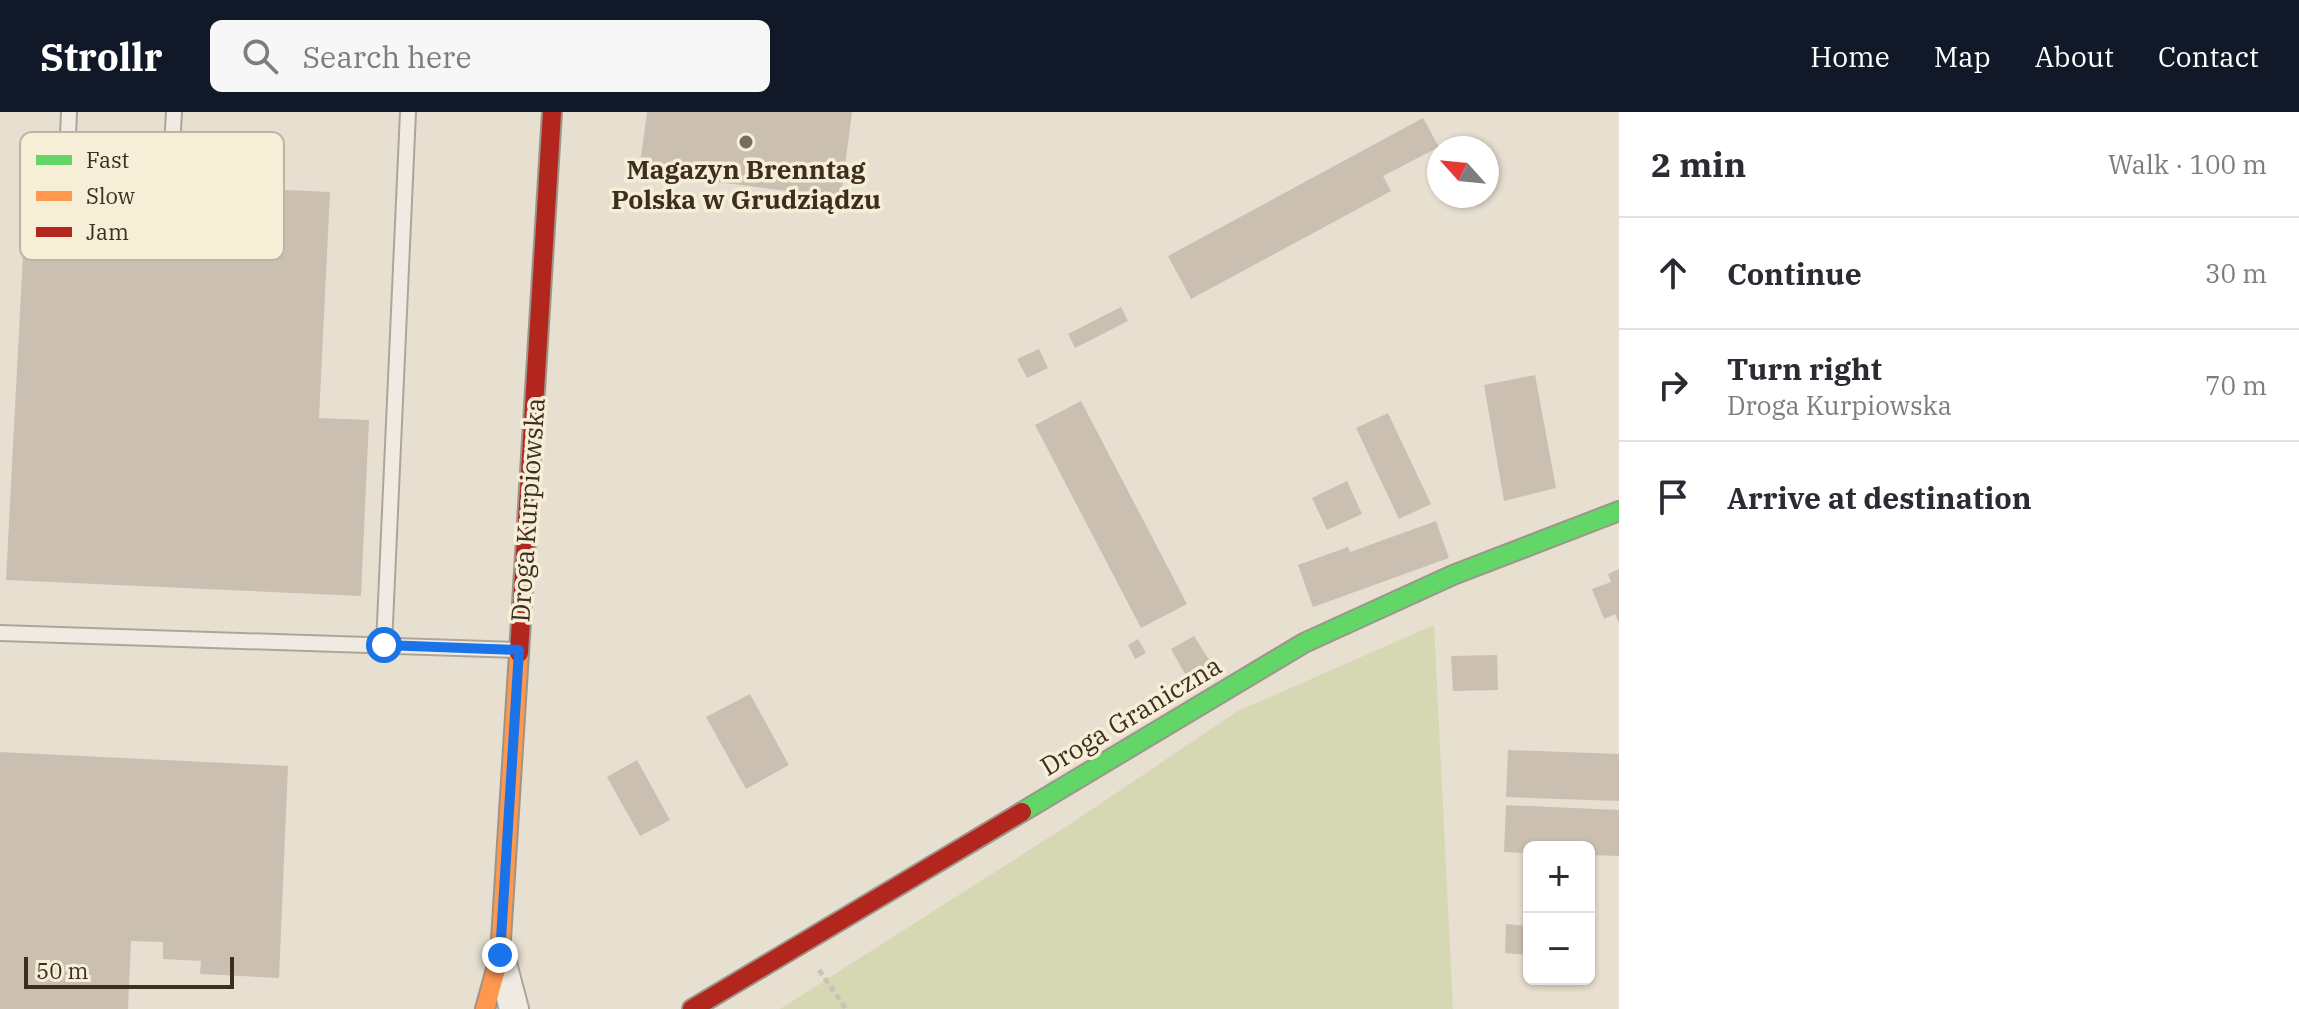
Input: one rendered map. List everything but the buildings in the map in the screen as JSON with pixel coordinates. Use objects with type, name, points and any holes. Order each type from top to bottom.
[{"type":"street","name":"Droga Kurpiowska","points":[[485,1009],[500,955],[552,112]]},
{"type":"street","name":"Droga Graniczna","points":[[692,1009],[1304,643],[1453,575],[1619,511]]},
{"type":"street","name":"Droga Kurpiowska","points":[[500,955],[514,1009]]},
{"type":"lane","points":[[68,132],[69,112]]},
{"type":"lane","points":[[173,132],[174,112]]},
{"type":"lane","points":[[384,645],[408,112]]},
{"type":"lane","points":[[0,633],[519,650]]},
{"type":"path","points":[[812,959],[846,1009]]},
{"type":"green space","points":[[1434,625],[1453,1009],[780,1009],[1067,826],[1238,711]]},
{"type":"traffic: fast","points":[[1022,812],[1304,643],[1453,575],[1619,511]]},
{"type":"traffic: slow","points":[[485,1009],[500,955],[519,653]]},
{"type":"traffic: jam","points":[[519,653],[552,112]]},
{"type":"traffic: jam","points":[[692,1009],[1022,812]]},
{"type":"place","name":"Magazyn Brenntag Polska w Grudziądzu","points":[[746,142]]},
{"type":"route","points":[[384,645],[519,650],[500,955]]}]
